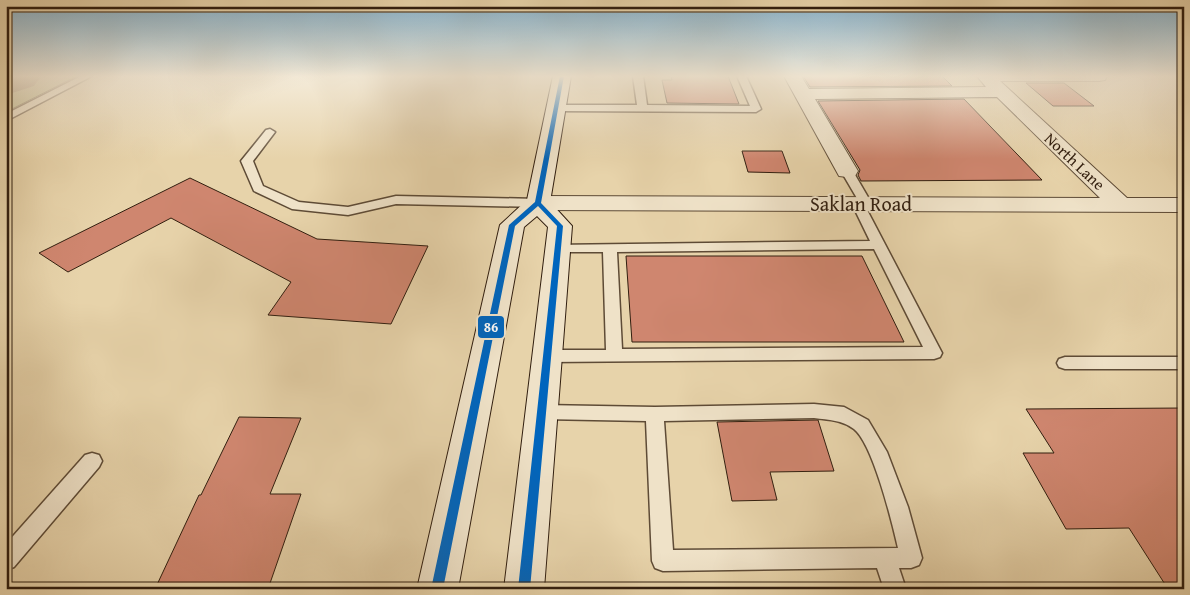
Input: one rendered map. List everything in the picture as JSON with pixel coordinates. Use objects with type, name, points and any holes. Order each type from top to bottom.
[{"type":"street","points":[[437,589],[512,226],[538,203],[558,104]]},
{"type":"street","points":[[809,104],[847,171]]},
{"type":"street","name":"North Lane","points":[[1014,104],[1121,205]]},
{"type":"street","points":[[524,589],[560,226],[538,203]]},
{"type":"street","name":"Saklan Road","points":[[538,203],[1184,204]]},
{"type":"street","points":[[528,546],[540,589]]},
{"type":"lane","points":[[6,118],[33,104]]},
{"type":"lane","points":[[641,104],[642,108]]},
{"type":"lane","points":[[557,108],[756,109],[754,104]]},
{"type":"lane","points":[[270,132],[247,161],[258,188],[296,206],[348,211],[396,200],[538,203]]},
{"type":"lane","points":[[547,356],[934,352],[880,246],[847,171]]},
{"type":"lane","points":[[558,248],[880,246]]},
{"type":"lane","points":[[610,247],[614,355]]},
{"type":"lane","points":[[1065,363],[1184,363]]},
{"type":"lane","points":[[542,412],[655,414],[814,411],[844,414],[862,425],[878,452],[898,507],[911,558],[663,560],[655,414]]},
{"type":"lane","points":[[6,560],[92,461]]},
{"type":"lane","points":[[885,558],[895,589]]},
{"type":"shaded area","points":[[6,104],[22,104],[6,112]]},
{"type":"building","points":[[820,104],[969,104],[1042,180],[861,181],[858,175],[860,170]]},
{"type":"building","points":[[1050,104],[1091,104],[1094,106],[1053,106]]},
{"type":"building","points":[[742,151],[782,151],[790,173],[748,172]]},
{"type":"building","points":[[190,178],[317,239],[428,246],[391,324],[268,315],[291,282],[171,218],[68,272],[39,253]]},
{"type":"building","points":[[626,256],[862,256],[904,342],[632,342]]},
{"type":"building","points":[[1184,408],[1184,589],[1168,589],[1129,528],[1066,529],[1023,453],[1054,453],[1026,409]]},
{"type":"building","points":[[239,417],[301,418],[270,494],[301,494],[268,589],[155,589],[199,495],[201,495]]},
{"type":"building","points":[[818,420],[834,471],[770,472],[777,500],[732,501],[717,422]]},
{"type":"transit line","name":"86","points":[[437,589],[512,225],[538,203],[557,104]]},
{"type":"transit line","name":"86","points":[[524,589],[560,226],[538,203]]}]
